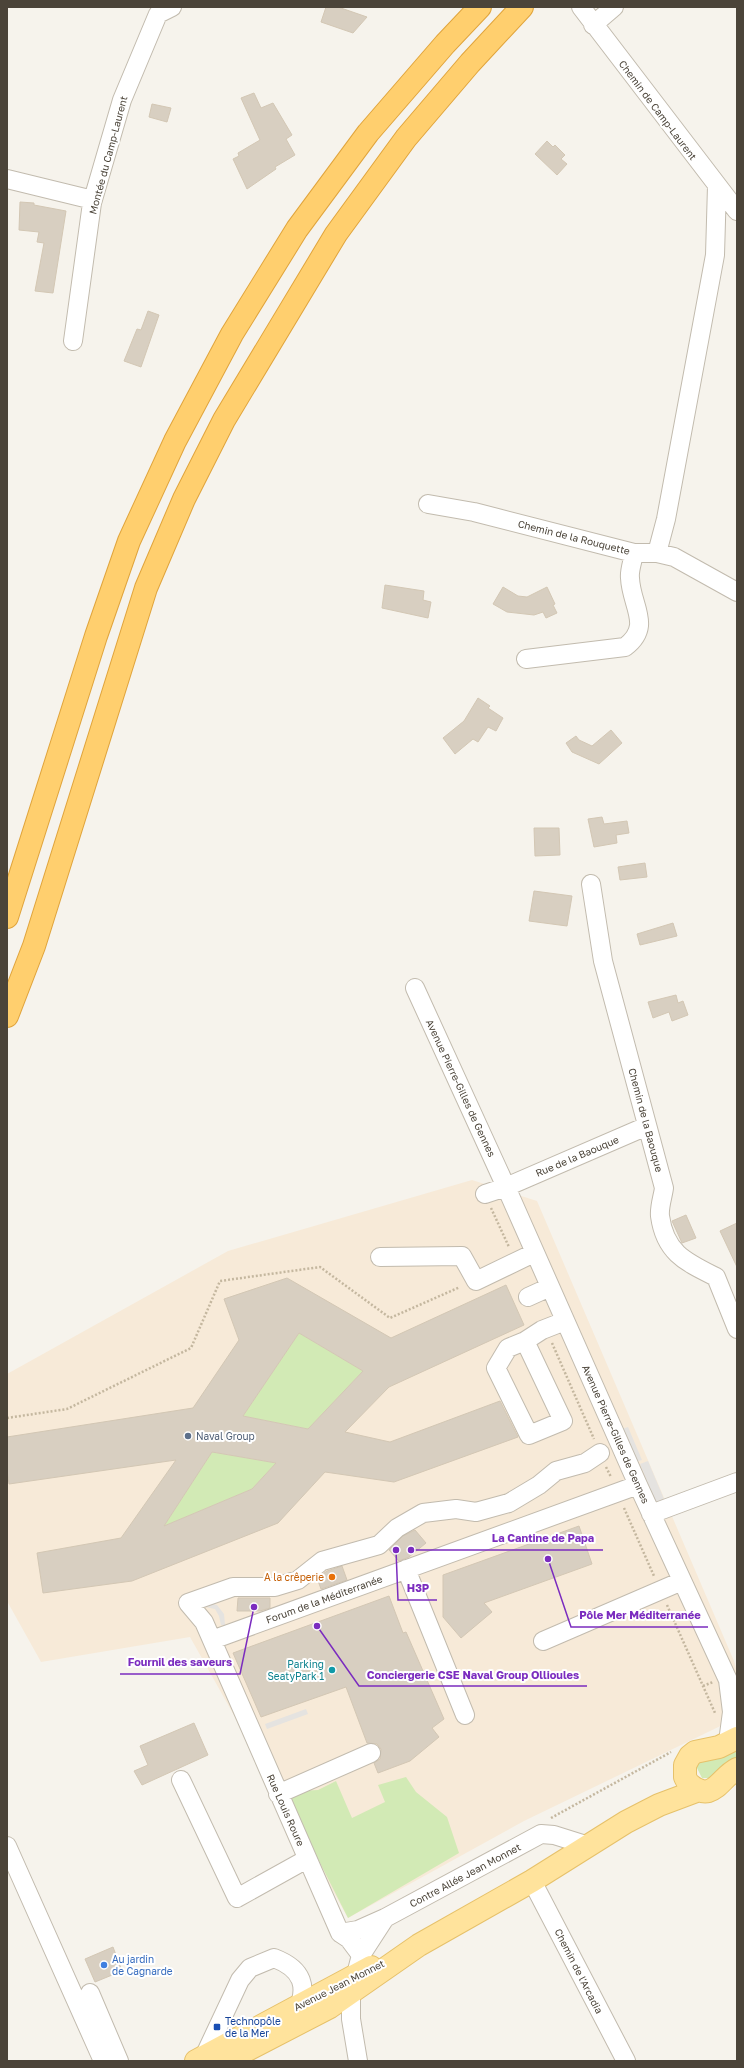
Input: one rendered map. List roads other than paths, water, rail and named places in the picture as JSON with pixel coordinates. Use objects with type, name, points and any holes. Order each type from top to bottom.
[{"type":"highway","points":[[7,917],[96,636],[127,548],[174,441],[232,334],[297,230],[368,133],[445,44],[480,7]]},
{"type":"highway","points":[[7,1016],[34,946],[146,588],[184,499],[224,420],[336,234],[406,138],[470,63],[522,7]]},
{"type":"main road","name":"Avenue Jean Monnet","points":[[626,1822],[684,1770],[685,1765],[696,1752],[719,1747],[733,1740]]},
{"type":"main road","name":"Avenue Jean Monnet","points":[[226,2061],[352,1994],[419,1946],[532,1881],[626,1822],[659,1805],[699,1790],[714,1789],[737,1769]]},
{"type":"main road","points":[[684,1770],[688,1783],[699,1790]]},
{"type":"main road","name":"Avenue Jean Monnet","points":[[204,2059],[301,2004],[359,1964],[419,1946]]},
{"type":"street","name":"Montée du Camp-Laurent","points":[[72,341],[93,200],[122,100],[158,14],[172,7]]},
{"type":"street","name":"Chemin de Camp-Laurent","points":[[581,7],[593,25],[737,212]]},
{"type":"street","points":[[593,25],[614,7]]},
{"type":"street","points":[[7,178],[93,200]]},
{"type":"street","points":[[657,553],[667,512],[715,255],[717,186]]},
{"type":"street","name":"Chemin de la Rouquette","points":[[428,504],[474,512],[634,553],[657,553],[674,557],[737,592]]},
{"type":"street","points":[[526,659],[625,647],[635,640],[640,629],[630,577],[634,553]]},
{"type":"street","name":"Chemin de la Baouque","points":[[591,884],[603,961],[664,1188],[660,1215],[668,1243],[684,1261],[716,1277],[737,1330]]},
{"type":"street","name":"Avenue Pierre-Gilles de Gennes","points":[[415,988],[506,1187],[651,1514],[732,1683],[733,1740]]},
{"type":"street","name":"Rue de la Baouque","points":[[506,1187],[647,1126]]},
{"type":"street","points":[[485,1194],[506,1187]]},
{"type":"street","points":[[380,1257],[462,1256],[476,1281],[534,1253]]},
{"type":"street","points":[[528,1297],[550,1287]]},
{"type":"street","points":[[525,1340],[562,1421],[529,1435],[496,1368],[508,1348],[545,1329],[565,1321]]},
{"type":"street","name":"Rue Louis Roure","points":[[359,1964],[349,1939],[340,1933],[204,1622],[188,1603],[233,1587],[275,1587],[298,1580],[322,1561],[379,1545],[397,1528],[423,1513],[456,1509],[476,1512],[508,1503],[539,1485],[556,1471],[585,1463],[600,1453]]},
{"type":"street","points":[[651,1514],[737,1482]]},
{"type":"street","name":"Forum de la Méditerranée","points":[[212,1640],[638,1484]]},
{"type":"street","points":[[406,1569],[465,1715]]},
{"type":"street","points":[[543,1641],[682,1581]]},
{"type":"street","points":[[278,1794],[371,1753]]},
{"type":"street","points":[[181,1780],[237,1898],[307,1859]]},
{"type":"street","name":"Contre Allée Jean Monnet","points":[[359,1964],[385,1918],[541,1834],[554,1835],[589,1846]]},
{"type":"street","points":[[7,1846],[103,2061]]},
{"type":"street","name":"Chemin de l'Arcadia","points":[[532,1881],[626,2061]]},
{"type":"street","points":[[340,1933],[358,1930],[385,1918]]},
{"type":"street","points":[[204,2059],[240,1980],[250,1968],[274,1958],[286,1962],[296,1971],[302,1981],[301,2004]]},
{"type":"street","points":[[358,2061],[351,2019],[352,1994],[359,1964]]},
{"type":"street","points":[[90,1993],[119,2061]]},
{"type":"place","name":"Naval Group","points":[[188,1436]]},
{"type":"place","name":"H3P","points":[[396,1550]]},
{"type":"place","name":"La Cantine de Papa","points":[[411,1550]]},
{"type":"place","name":"Pôle Mer Méditerranée","points":[[548,1559]]},
{"type":"place","name":"A la crêperie","points":[[332,1577]]},
{"type":"place","name":"Fournil des saveurs","points":[[254,1607]]},
{"type":"place","name":"Conciergerie CSE Naval Group Ollioules","points":[[317,1626]]},
{"type":"place","name":"Parking SeatyPark 1","points":[[332,1670]]},
{"type":"place","name":"Au jardin de Cagnarde","points":[[104,1965]]},
{"type":"place","name":"Technopôle de la Mer","points":[[217,2027]]}]
